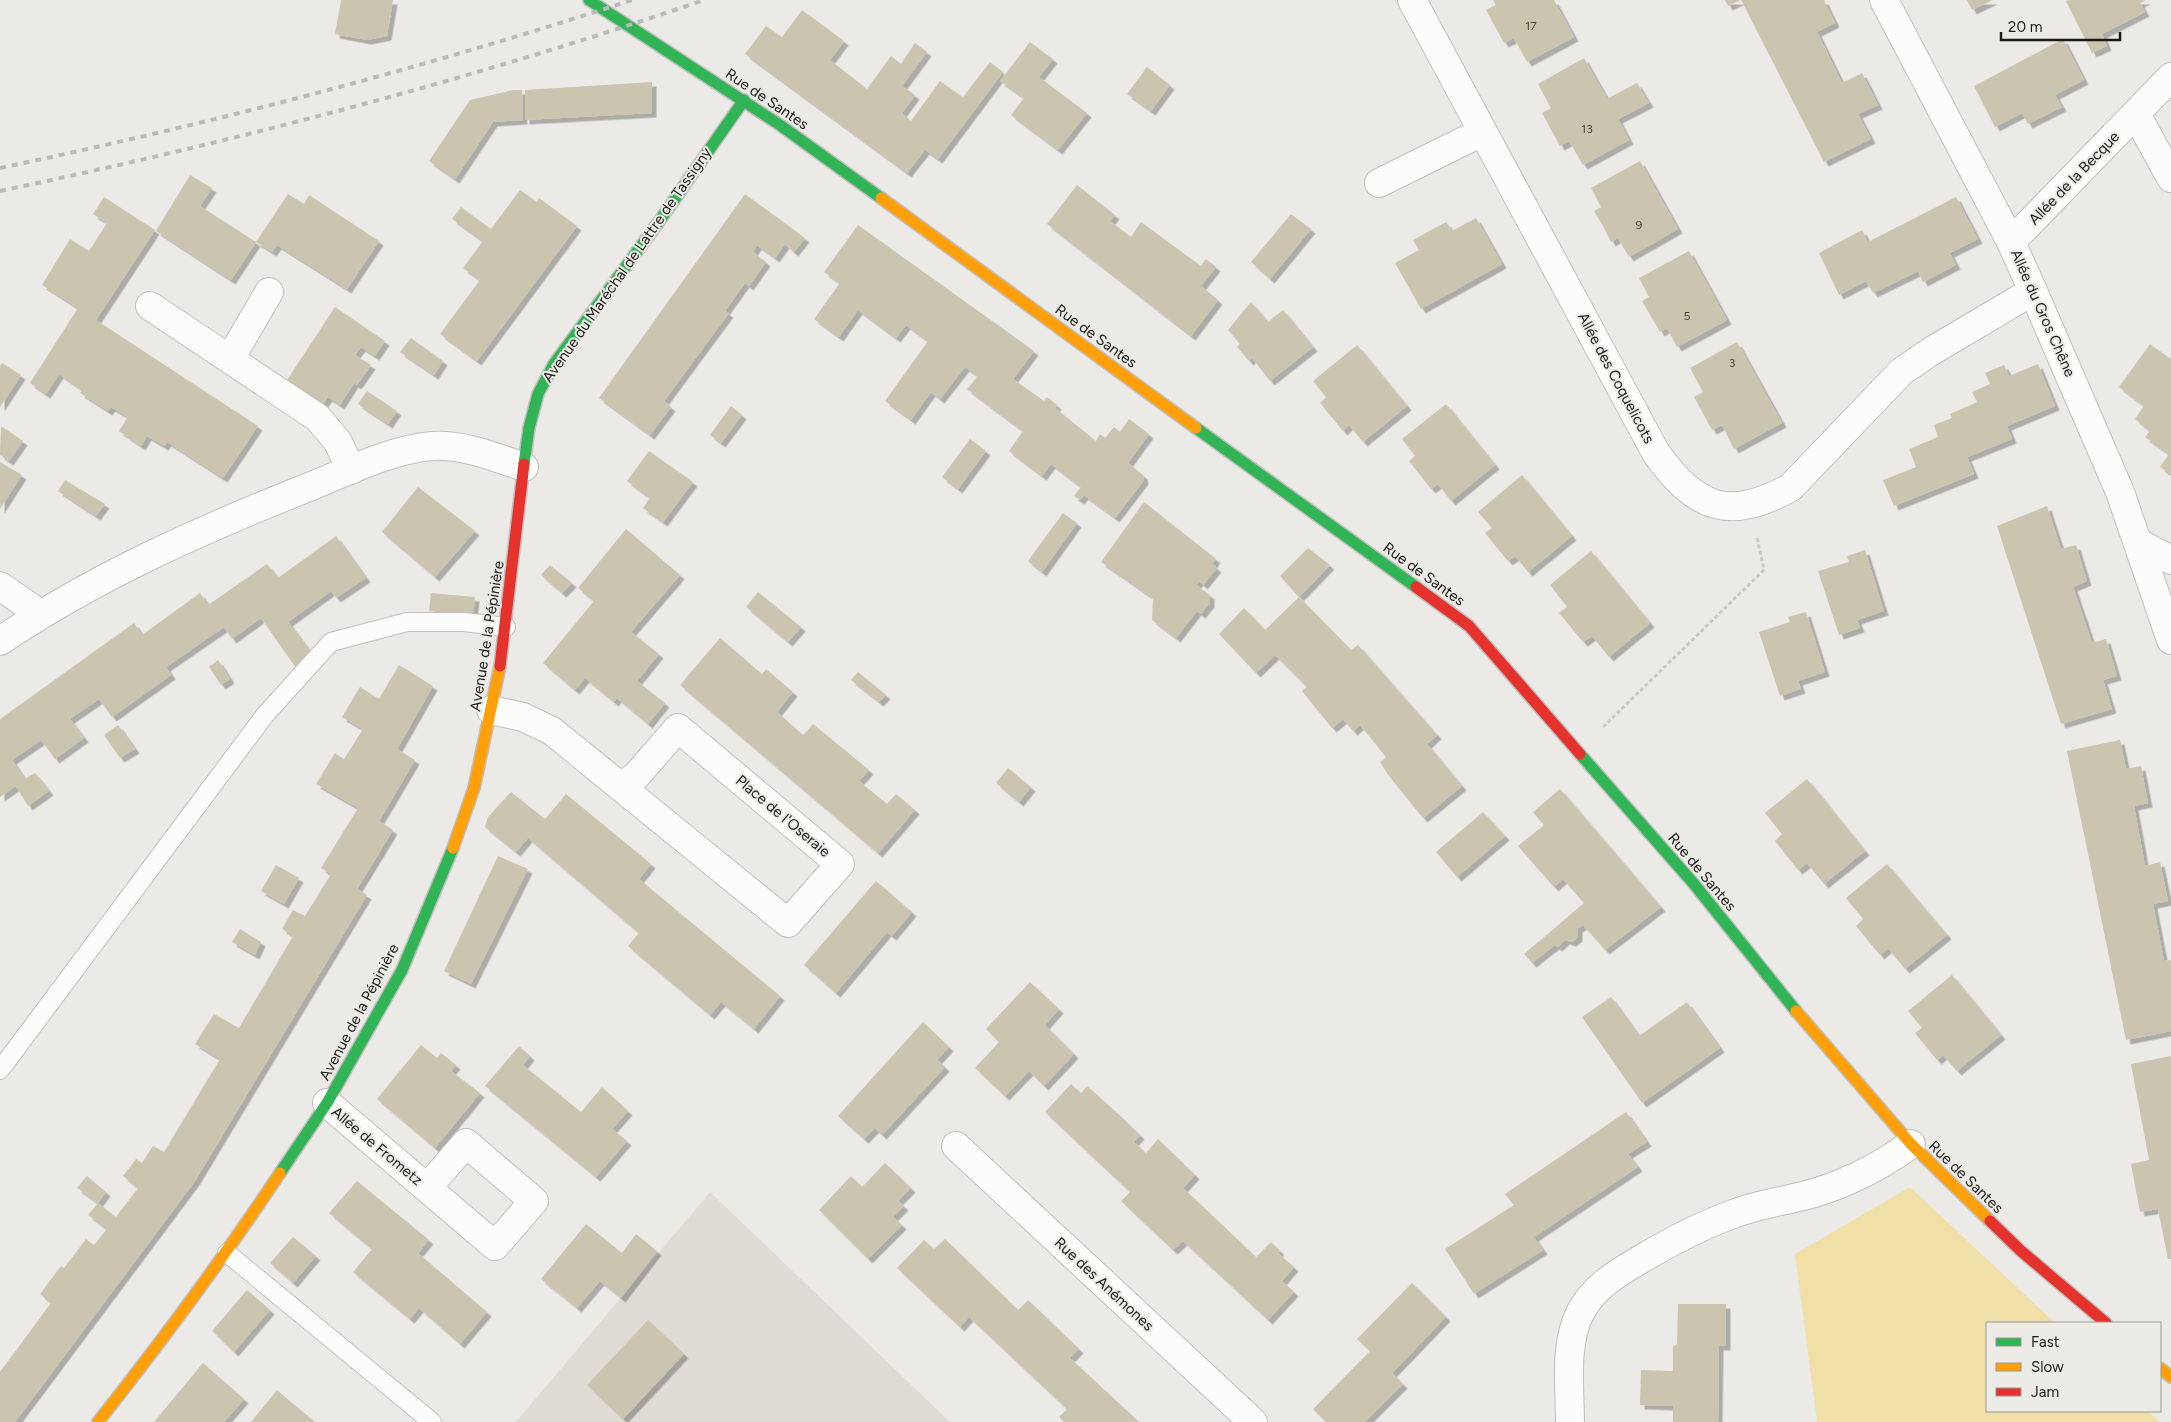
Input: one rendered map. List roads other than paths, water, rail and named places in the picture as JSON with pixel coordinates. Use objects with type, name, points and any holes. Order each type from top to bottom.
[{"type":"street","name":"Rue de Santes","points":[[589,0],[744,100],[1454,614],[1484,640],[1694,884],[1777,989],[1911,1144],[2021,1251],[2105,1322]]},
{"type":"street","name":"Allée des Coquelicots","points":[[1412,0],[1656,453],[1672,475],[1687,490],[1707,502],[1728,507],[1750,505],[1771,499],[1791,487],[1901,372],[1930,352],[2033,291]]},
{"type":"street","name":"Allée du Gros Chêne","points":[[1884,0],[2011,242],[2033,291],[2103,451],[2139,542],[2171,640]]},
{"type":"street","name":"Allée de la Becque","points":[[2011,242],[2171,77]]},
{"type":"street","name":"Avenue du Maréchal de Lattre de Tassigny","points":[[524,467],[532,410],[549,372],[658,224],[744,100]]},
{"type":"street","points":[[2136,114],[2171,178]]},
{"type":"street","points":[[1379,183],[1482,132]]},
{"type":"street","points":[[230,359],[269,292]]},
{"type":"street","points":[[150,306],[318,418],[338,442],[350,470]]},
{"type":"street","points":[[0,641],[40,614],[106,577],[190,536],[350,470],[411,449],[450,446],[468,449],[524,467]]},
{"type":"street","name":"Avenue de la Pépinière","points":[[98,1422],[156,1349],[227,1253],[327,1103],[406,962],[455,842],[474,788],[492,710],[506,628],[524,467]]},
{"type":"street","points":[[2139,542],[2171,560]]},
{"type":"street","points":[[0,586],[40,614]]},
{"type":"street","name":"Place de l'Oseraie","points":[[492,710],[523,717],[552,731],[622,786],[788,923],[840,864],[678,728],[636,776],[622,786]]},
{"type":"street","name":"Allée de Frometz","points":[[327,1103],[427,1188]]},
{"type":"street","points":[[1570,1422],[1572,1337],[1579,1314],[1591,1296],[1608,1279],[1656,1250],[1733,1213],[1800,1197],[1863,1173],[1891,1159],[1911,1144]]},
{"type":"street","name":"Rue des Anémones","points":[[956,1146],[1252,1422]]},
{"type":"street","points":[[2161,1369],[2171,1377]]},
{"type":"lane","points":[[0,1070],[265,715],[331,642],[407,622],[464,622],[506,628]]},
{"type":"lane","points":[[227,1253],[432,1422]]},
{"type":"railway","points":[[0,168],[80,151],[318,93],[476,49],[632,0]]},
{"type":"railway","points":[[0,191],[178,151],[355,106],[530,56],[704,0]]}]
